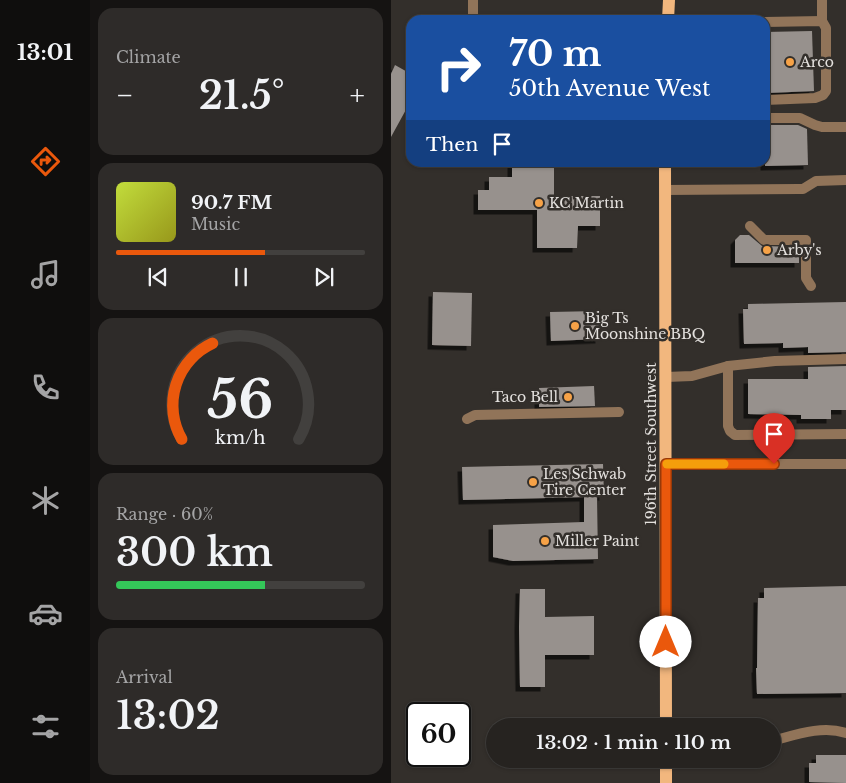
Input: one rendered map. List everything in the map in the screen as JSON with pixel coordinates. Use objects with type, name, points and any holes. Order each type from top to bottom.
[{"type":"main road","points":[[668,15],[669,0]]},
{"type":"main road","name":"196th Street Southwest","points":[[665,167],[666,718]]},
{"type":"main road","points":[[666,768],[666,783]]},
{"type":"street","points":[[473,0],[473,15]]},
{"type":"street","points":[[770,100],[815,98],[823,95],[826,91],[826,28],[822,20],[821,0]]},
{"type":"street","points":[[770,22],[822,20]]},
{"type":"street","points":[[770,118],[800,118],[815,126],[846,127]]},
{"type":"street","points":[[665,190],[803,189],[816,181],[846,180]]},
{"type":"street","points":[[750,226],[764,240],[806,240],[806,278],[811,286]]},
{"type":"street","points":[[666,377],[692,376],[728,366],[775,361],[846,358]]},
{"type":"street","points":[[728,366],[728,426],[735,435],[846,434]]},
{"type":"street","points":[[467,419],[475,415],[619,412]]},
{"type":"street","points":[[666,464],[846,464]]},
{"type":"street","points":[[781,739],[809,731],[839,731],[846,733]]},
{"type":"building","points":[[812,31],[814,91],[770,93],[770,32]]},
{"type":"building","points":[[395,65],[406,71],[406,110],[391,137],[391,74]]},
{"type":"building","points":[[770,125],[798,125],[807,129],[808,165],[770,166]]},
{"type":"building","name":"KC Martin","points":[[512,167],[554,167],[554,196],[600,196],[600,226],[578,226],[577,248],[537,248],[537,210],[478,210],[478,190],[489,190],[489,177],[512,177]]},
{"type":"building","name":"Arby's","points":[[740,235],[749,235],[762,246],[799,247],[799,263],[735,263],[735,240]]},
{"type":"building","points":[[433,292],[472,293],[471,346],[432,345]]},
{"type":"building","points":[[846,302],[846,352],[808,353],[808,347],[783,348],[783,343],[744,344],[743,309],[748,309],[748,304]]},
{"type":"building","name":"Big Ts Moonshine BBQ","points":[[599,311],[600,339],[551,341],[550,312]]},
{"type":"building","points":[[846,366],[846,410],[831,410],[831,419],[801,419],[801,415],[748,414],[748,379],[808,379],[808,367]]},
{"type":"building","name":"Taco Bell","points":[[594,386],[595,406],[539,407],[539,388]]},
{"type":"building","points":[[603,464],[604,496],[597,497],[598,559],[513,561],[493,557],[493,525],[584,522],[584,497],[463,500],[462,467]]},
{"type":"building","points":[[846,586],[846,693],[757,694],[758,598],[764,598],[764,588]]},
{"type":"building","points":[[520,589],[545,589],[545,617],[594,616],[594,655],[545,655],[545,687],[520,687]]},
{"type":"building","points":[[816,755],[846,755],[846,783],[809,782],[809,763],[816,763]]},
{"type":"slow traffic","points":[[667,464],[724,464]]},
{"type":"place","name":"Arco","points":[[790,62]]},
{"type":"place","name":"KC Martin","points":[[539,203]]},
{"type":"place","name":"Arby's","points":[[767,250]]},
{"type":"place","name":"Big Ts Moonshine BBQ","points":[[575,326]]},
{"type":"place","name":"Taco Bell","points":[[568,397]]},
{"type":"place","name":"Les Schwab Tire Center","points":[[533,482]]},
{"type":"place","name":"Miller Paint","points":[[545,541]]},
{"type":"route","points":[[666,642],[666,464],[774,464]]}]
